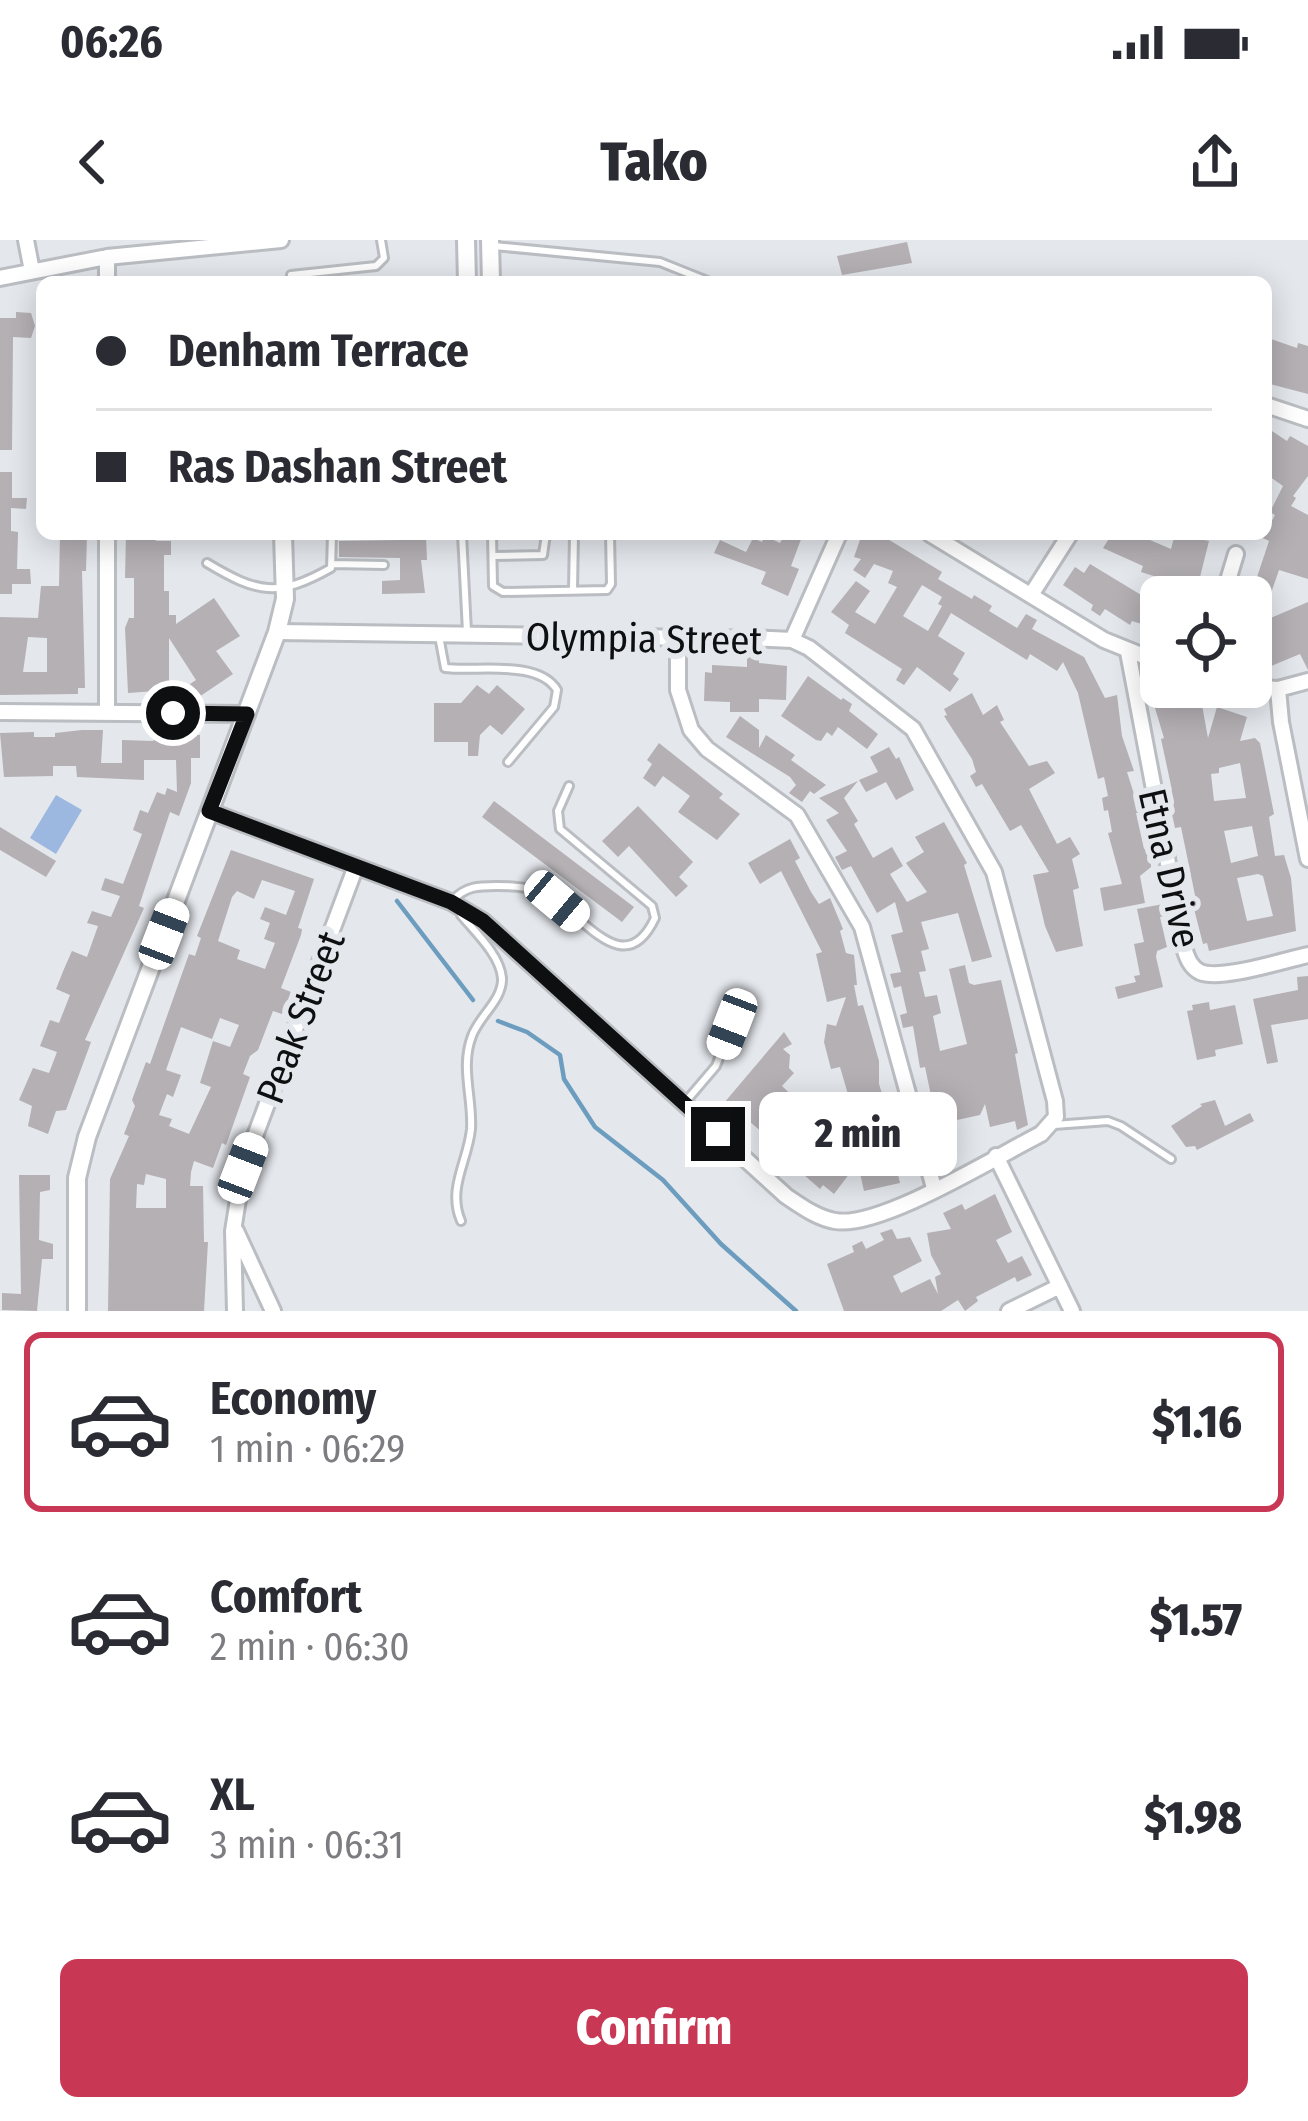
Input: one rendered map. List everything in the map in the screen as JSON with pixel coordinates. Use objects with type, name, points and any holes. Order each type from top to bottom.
[{"type":"street","points":[[26,240],[32,271]]},
{"type":"street","points":[[0,278],[107,257],[281,240]]},
{"type":"street","points":[[466,240],[467,276]]},
{"type":"street","points":[[490,243],[491,276]]},
{"type":"street","points":[[107,257],[107,276]]},
{"type":"street","points":[[1272,407],[1308,419]]},
{"type":"street","points":[[106,540],[107,713]]},
{"type":"street","points":[[76,1311],[80,1163],[277,632],[284,588],[283,540]]},
{"type":"street","points":[[792,640],[836,540]]},
{"type":"street","points":[[940,540],[1140,656]]},
{"type":"street","points":[[1031,595],[1066,540]]},
{"type":"street","points":[[1229,576],[1236,554]]},
{"type":"street","name":"Olympia Street","points":[[277,632],[792,640],[809,648],[905,719],[994,872],[1055,1101],[1056,1117],[1051,1125]]},
{"type":"street","points":[[678,638],[678,690],[692,730],[707,748],[797,815],[862,927],[934,1188]]},
{"type":"street","name":"Etna Drive","points":[[1128,652],[1144,754],[1190,964],[1200,971],[1222,974],[1308,955]]},
{"type":"street","points":[[1272,689],[1308,681]]},
{"type":"street","points":[[1278,689],[1308,859]]},
{"type":"street","points":[[0,712],[247,714]]},
{"type":"street","points":[[209,811],[451,902],[504,937],[785,1196],[812,1213],[834,1221],[873,1218],[1051,1125]]},
{"type":"street","name":"Peak Street","points":[[235,1311],[233,1226],[243,1168],[356,866]]},
{"type":"street","points":[[997,1156],[1072,1311]]},
{"type":"street","points":[[233,1226],[273,1311]]},
{"type":"street","points":[[1009,1311],[1060,1286]]},
{"type":"lane","points":[[291,275],[376,266],[384,258],[381,240]]},
{"type":"lane","points":[[490,243],[660,262],[695,276]]},
{"type":"lane","points":[[207,563],[256,589],[284,588],[327,571],[333,564],[332,540]]},
{"type":"lane","points":[[462,540],[468,636]]},
{"type":"lane","points":[[492,540],[493,586],[500,592],[609,588],[610,540]]},
{"type":"lane","points":[[493,556],[543,555],[545,540]]},
{"type":"lane","points":[[573,591],[574,540]]},
{"type":"lane","points":[[333,564],[384,565]]},
{"type":"lane","points":[[440,636],[445,668],[534,672],[557,690],[554,707],[508,762]]},
{"type":"lane","points":[[461,1221],[457,1178],[471,1127],[467,1056],[473,1032],[497,996],[502,975],[496,960],[451,902],[462,891],[480,886],[528,887],[557,901],[605,941],[625,946],[635,944],[655,917],[652,906],[560,829],[558,811],[569,785]]},
{"type":"lane","points":[[684,1103],[716,1066],[732,1024]]},
{"type":"lane","points":[[1051,1125],[1108,1121],[1171,1159]]},
{"type":"shaded area","points":[[56,795],[82,810],[56,854],[30,838]]},
{"type":"building","points":[[907,242],[912,263],[842,275],[837,256]]},
{"type":"building","points":[[16,312],[31,313],[35,326],[31,338],[13,337],[12,450],[0,450],[0,318],[16,318]]},
{"type":"building","points":[[1272,339],[1297,348],[1298,343],[1308,346],[1308,394],[1272,385]]},
{"type":"building","points":[[1272,431],[1308,446],[1308,476],[1291,506],[1308,515],[1308,579],[1279,570],[1272,590],[1272,576],[1257,576],[1267,540],[1272,540],[1272,508],[1283,486],[1272,478]]},
{"type":"building","points":[[0,472],[12,472],[12,498],[27,498],[26,509],[11,508],[11,531],[18,532],[17,569],[30,569],[31,584],[12,584],[12,594],[0,594]]},
{"type":"building","points":[[60,540],[87,540],[86,571],[82,571],[85,688],[78,688],[78,694],[0,695],[0,617],[38,618],[41,586],[59,586]],"holes":[[[28,637],[47,638],[47,672],[23,672]]]},
{"type":"building","points":[[126,540],[171,541],[171,555],[164,555],[169,615],[176,615],[176,624],[214,598],[240,636],[216,651],[233,674],[199,697],[190,684],[196,680],[169,638],[169,690],[128,693],[125,628],[129,618],[134,618],[134,578],[125,578]]},
{"type":"building","points":[[426,540],[427,560],[421,560],[425,593],[382,594],[382,581],[400,580],[400,558],[339,557],[339,541]]},
{"type":"building","points":[[720,540],[746,552],[752,540],[801,540],[791,566],[799,569],[788,596],[761,584],[766,572],[714,553]]},
{"type":"building","points":[[860,540],[889,540],[942,572],[938,579],[992,606],[989,611],[1017,628],[1026,614],[1037,620],[1032,629],[1084,657],[1105,698],[1117,695],[1122,736],[1134,771],[1127,772],[1140,813],[1136,813],[1144,849],[1149,848],[1151,857],[1151,867],[1140,876],[1145,903],[1104,911],[1100,888],[1122,884],[1108,833],[1112,832],[1108,810],[1104,811],[1102,798],[1108,796],[1104,777],[1098,779],[1078,693],[1063,662],[1057,671],[1030,654],[1027,660],[951,613],[938,636],[965,653],[953,674],[959,679],[950,692],[917,667],[904,685],[896,680],[902,669],[845,633],[849,625],[831,612],[856,581],[870,591],[855,612],[875,624],[897,587],[888,583],[893,571],[874,564],[865,578],[853,570],[861,559],[854,557]],"holes":[[[922,585],[942,597],[938,604],[942,606],[928,631],[903,616]]]},
{"type":"building","points":[[1108,540],[1150,540],[1171,549],[1173,540],[1209,541],[1200,576],[1154,576],[1141,572],[1143,566],[1103,548]]},
{"type":"building","points":[[1090,564],[1140,594],[1140,623],[1132,621],[1130,625],[1105,609],[1100,616],[1091,610],[1093,605],[1063,585],[1075,567],[1084,573]]},
{"type":"building","points":[[1308,602],[1308,670],[1300,654],[1272,666],[1272,617]]},
{"type":"building","points":[[747,650],[759,650],[759,663],[787,666],[786,700],[759,699],[759,712],[730,712],[730,702],[704,701],[705,672],[712,673],[712,665],[747,667]]},
{"type":"building","points":[[808,676],[852,704],[849,711],[878,734],[867,749],[838,727],[821,741],[781,716]]},
{"type":"building","points":[[477,685],[489,694],[497,685],[525,709],[502,735],[490,725],[480,735],[478,756],[468,756],[468,742],[434,742],[434,703],[461,703]]},
{"type":"building","points":[[972,693],[983,715],[997,705],[1004,720],[1000,722],[1029,766],[1047,761],[1055,773],[1029,789],[1057,844],[1070,837],[1080,854],[1072,859],[1079,888],[1073,890],[1083,946],[1056,952],[1033,875],[1049,872],[1021,825],[1010,831],[982,784],[976,787],[970,776],[976,772],[972,759],[944,709]]},
{"type":"building","points":[[1155,708],[1203,708],[1208,738],[1217,708],[1247,717],[1240,741],[1255,738],[1260,743],[1274,814],[1269,817],[1275,856],[1284,855],[1291,878],[1296,931],[1209,951],[1207,943],[1203,944],[1181,827],[1175,828],[1167,791],[1172,790]],"holes":[[[1240,763],[1246,798],[1214,801],[1211,774]],[[1252,826],[1258,856],[1231,863],[1224,831]],[[1263,876],[1273,916],[1247,921],[1237,878]]]},
{"type":"building","points":[[740,716],[759,730],[759,748],[766,735],[826,785],[814,794],[810,791],[802,802],[789,793],[796,785],[790,777],[726,737]]},
{"type":"building","points":[[103,730],[101,763],[122,763],[122,740],[153,741],[159,734],[200,735],[200,758],[191,758],[191,783],[179,816],[170,812],[139,906],[144,908],[85,1040],[91,1042],[66,1110],[56,1111],[48,1134],[28,1126],[32,1106],[19,1100],[33,1068],[49,1073],[57,1052],[40,1046],[50,1020],[59,1023],[70,995],[56,989],[72,951],[87,957],[98,926],[87,923],[92,911],[111,917],[120,896],[101,890],[105,878],[123,884],[142,834],[133,830],[140,810],[148,813],[157,792],[165,795],[167,788],[177,792],[176,760],[144,760],[144,780],[77,777],[76,766],[53,766],[53,776],[4,777],[0,733],[55,737],[55,733]]},
{"type":"building","points":[[659,743],[723,794],[719,798],[740,814],[717,840],[678,812],[690,796],[663,776],[655,787],[643,778],[652,764],[647,760]]},
{"type":"building","points":[[889,747],[899,757],[914,790],[896,800],[886,782],[866,792],[859,780],[878,772],[870,757]]},
{"type":"building","points":[[858,781],[844,798],[858,821],[854,824],[873,858],[892,847],[903,866],[890,874],[907,902],[927,892],[906,863],[924,852],[915,837],[944,822],[967,863],[992,957],[972,962],[958,913],[921,922],[929,949],[921,951],[926,971],[919,972],[925,997],[937,995],[941,1013],[933,1016],[940,1051],[967,1044],[949,969],[965,965],[969,983],[974,985],[1001,980],[1028,1125],[1017,1130],[1015,1121],[990,1127],[985,1104],[980,1115],[957,1120],[952,1101],[933,1105],[913,1026],[903,1028],[900,1015],[907,1013],[901,986],[894,988],[890,974],[901,972],[891,935],[903,932],[895,902],[877,913],[851,866],[842,870],[835,857],[847,851],[826,820],[839,813],[819,798]]},
{"type":"building","points":[[494,801],[634,907],[622,922],[482,817]]},
{"type":"building","points":[[638,806],[693,862],[679,877],[688,886],[676,897],[629,846],[618,857],[602,841]]},
{"type":"building","points":[[0,827],[56,861],[46,877],[0,850]]},
{"type":"building","points":[[790,839],[811,892],[819,904],[830,898],[843,929],[846,953],[854,955],[858,1006],[863,1005],[879,1061],[879,1084],[890,1119],[885,1120],[900,1183],[864,1191],[858,1164],[878,1160],[869,1124],[861,1126],[860,1099],[850,1101],[840,1067],[831,1069],[824,1042],[827,1024],[836,1026],[846,997],[827,1002],[816,954],[822,952],[781,871],[760,884],[748,863]]},
{"type":"building","points":[[231,850],[314,879],[298,928],[301,935],[281,988],[291,992],[282,1014],[273,1011],[258,1050],[250,1056],[243,1074],[250,1077],[213,1168],[194,1161],[191,1172],[190,1186],[203,1186],[204,1242],[208,1242],[204,1311],[108,1311],[110,1179],[129,1136],[124,1134],[135,1106],[132,1100],[146,1062],[150,1064],[189,954],[195,956],[201,938],[197,936]],"holes":[[[262,880],[295,891],[286,915],[265,907],[260,919],[270,923],[264,939],[275,943],[265,969],[237,959],[240,950],[218,941],[232,897],[237,891],[254,899]],[[220,1018],[239,1025],[230,1047],[213,1041],[200,1083],[211,1087],[189,1134],[169,1126],[172,1119],[159,1115],[181,1075],[166,1070],[181,1027],[212,1039]],[[146,1174],[166,1179],[166,1208],[136,1208],[137,1184],[144,1185]]]},
{"type":"building","points":[[1163,904],[1165,916],[1160,917],[1167,947],[1157,951],[1156,957],[1163,987],[1118,999],[1115,987],[1136,982],[1134,976],[1140,975],[1134,944],[1144,942],[1137,909]]},
{"type":"building","points":[[1308,976],[1308,1019],[1271,1025],[1278,1062],[1267,1064],[1253,999],[1298,990],[1297,977]]},
{"type":"building","points":[[1209,1002],[1210,1010],[1235,1005],[1243,1044],[1197,1060],[1187,1011],[1193,1010],[1192,1005]]},
{"type":"building","points":[[784,1032],[792,1044],[783,1049],[790,1055],[789,1068],[794,1073],[782,1086],[799,1102],[808,1092],[820,1102],[816,1107],[836,1129],[822,1148],[853,1169],[834,1194],[823,1185],[820,1189],[787,1160],[793,1153],[766,1129],[763,1133],[736,1110],[728,1119],[718,1110]]},
{"type":"building","points":[[1215,1100],[1225,1126],[1250,1113],[1254,1121],[1197,1150],[1186,1147],[1171,1126],[1200,1104]]},
{"type":"building","points":[[19,1175],[50,1175],[50,1190],[40,1192],[39,1240],[53,1244],[53,1259],[42,1259],[37,1311],[2,1310],[2,1293],[21,1294]]},
{"type":"building","points":[[995,1194],[1012,1232],[996,1240],[1008,1263],[1022,1256],[1032,1275],[1017,1282],[1015,1277],[976,1297],[978,1301],[965,1311],[958,1300],[941,1311],[844,1311],[827,1264],[854,1252],[852,1246],[862,1241],[866,1249],[884,1240],[880,1233],[892,1229],[897,1239],[910,1237],[922,1261],[893,1276],[901,1293],[930,1279],[938,1294],[935,1277],[941,1274],[927,1233],[951,1229],[943,1213],[962,1204],[965,1210]]},
{"type":"waterway","points":[[397,901],[473,1000]]},
{"type":"waterway","points":[[498,1021],[527,1032],[560,1055],[564,1079],[595,1127],[663,1180],[721,1244],[796,1311]]},
{"type":"route","points":[[173,713],[247,714],[209,811],[451,902],[483,921],[718,1134]]}]
